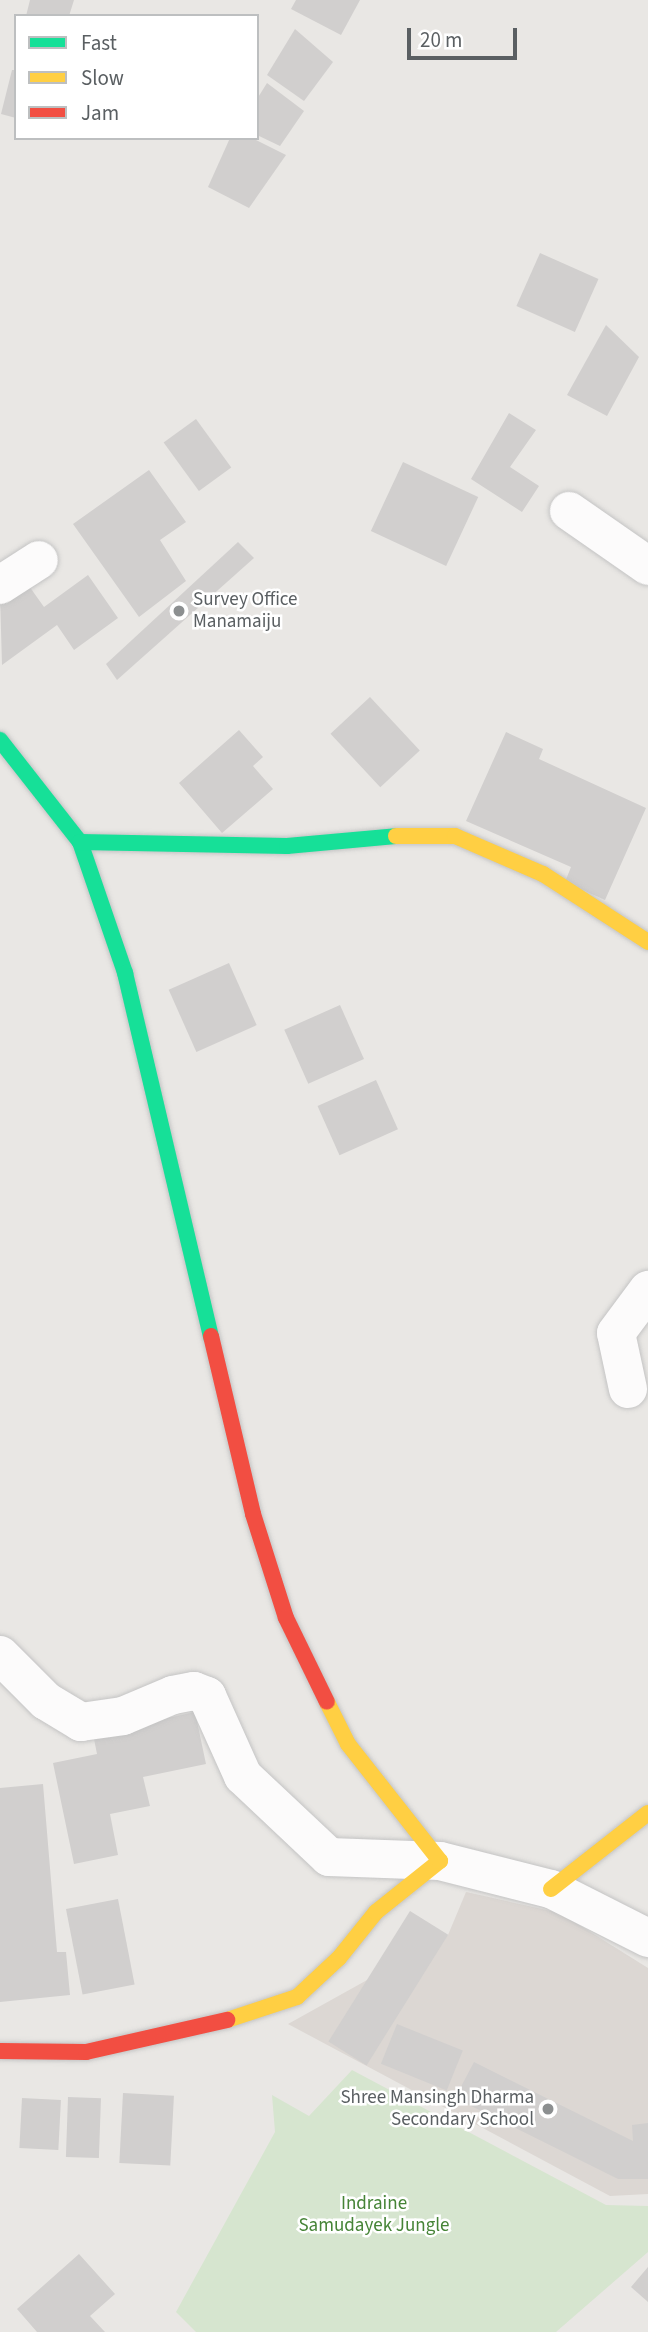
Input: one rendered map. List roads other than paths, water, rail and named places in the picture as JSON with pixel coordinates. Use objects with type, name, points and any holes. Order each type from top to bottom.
[{"type":"street","points":[[569,511],[648,566]]},
{"type":"street","points":[[0,585],[39,560]]},
{"type":"street","points":[[0,740],[80,842],[125,972],[253,1514],[286,1618],[348,1744],[440,1861]]},
{"type":"street","points":[[80,842],[287,846],[369,836],[456,836],[543,874],[648,942]]},
{"type":"street","points":[[628,1389],[616,1333],[648,1290]]},
{"type":"street","points":[[0,1655],[46,1701],[81,1722],[123,1716],[173,1695],[194,1691],[207,1696],[243,1776],[329,1857],[440,1861],[551,1889],[648,1938]]},
{"type":"street","points":[[551,1889],[648,1813]]},
{"type":"street","points":[[0,2052],[86,2052],[212,2025],[297,1997],[339,1958],[376,1912],[440,1861]]},
{"type":"place","name":"Survey Office Manamaiju","points":[[179,611]]},
{"type":"place","name":"Shree Mansingh Dharma Secondary School","points":[[548,2109]]},
{"type":"park label","name":"Indraine Samudayek Jungle","points":[[374,2215]]}]
